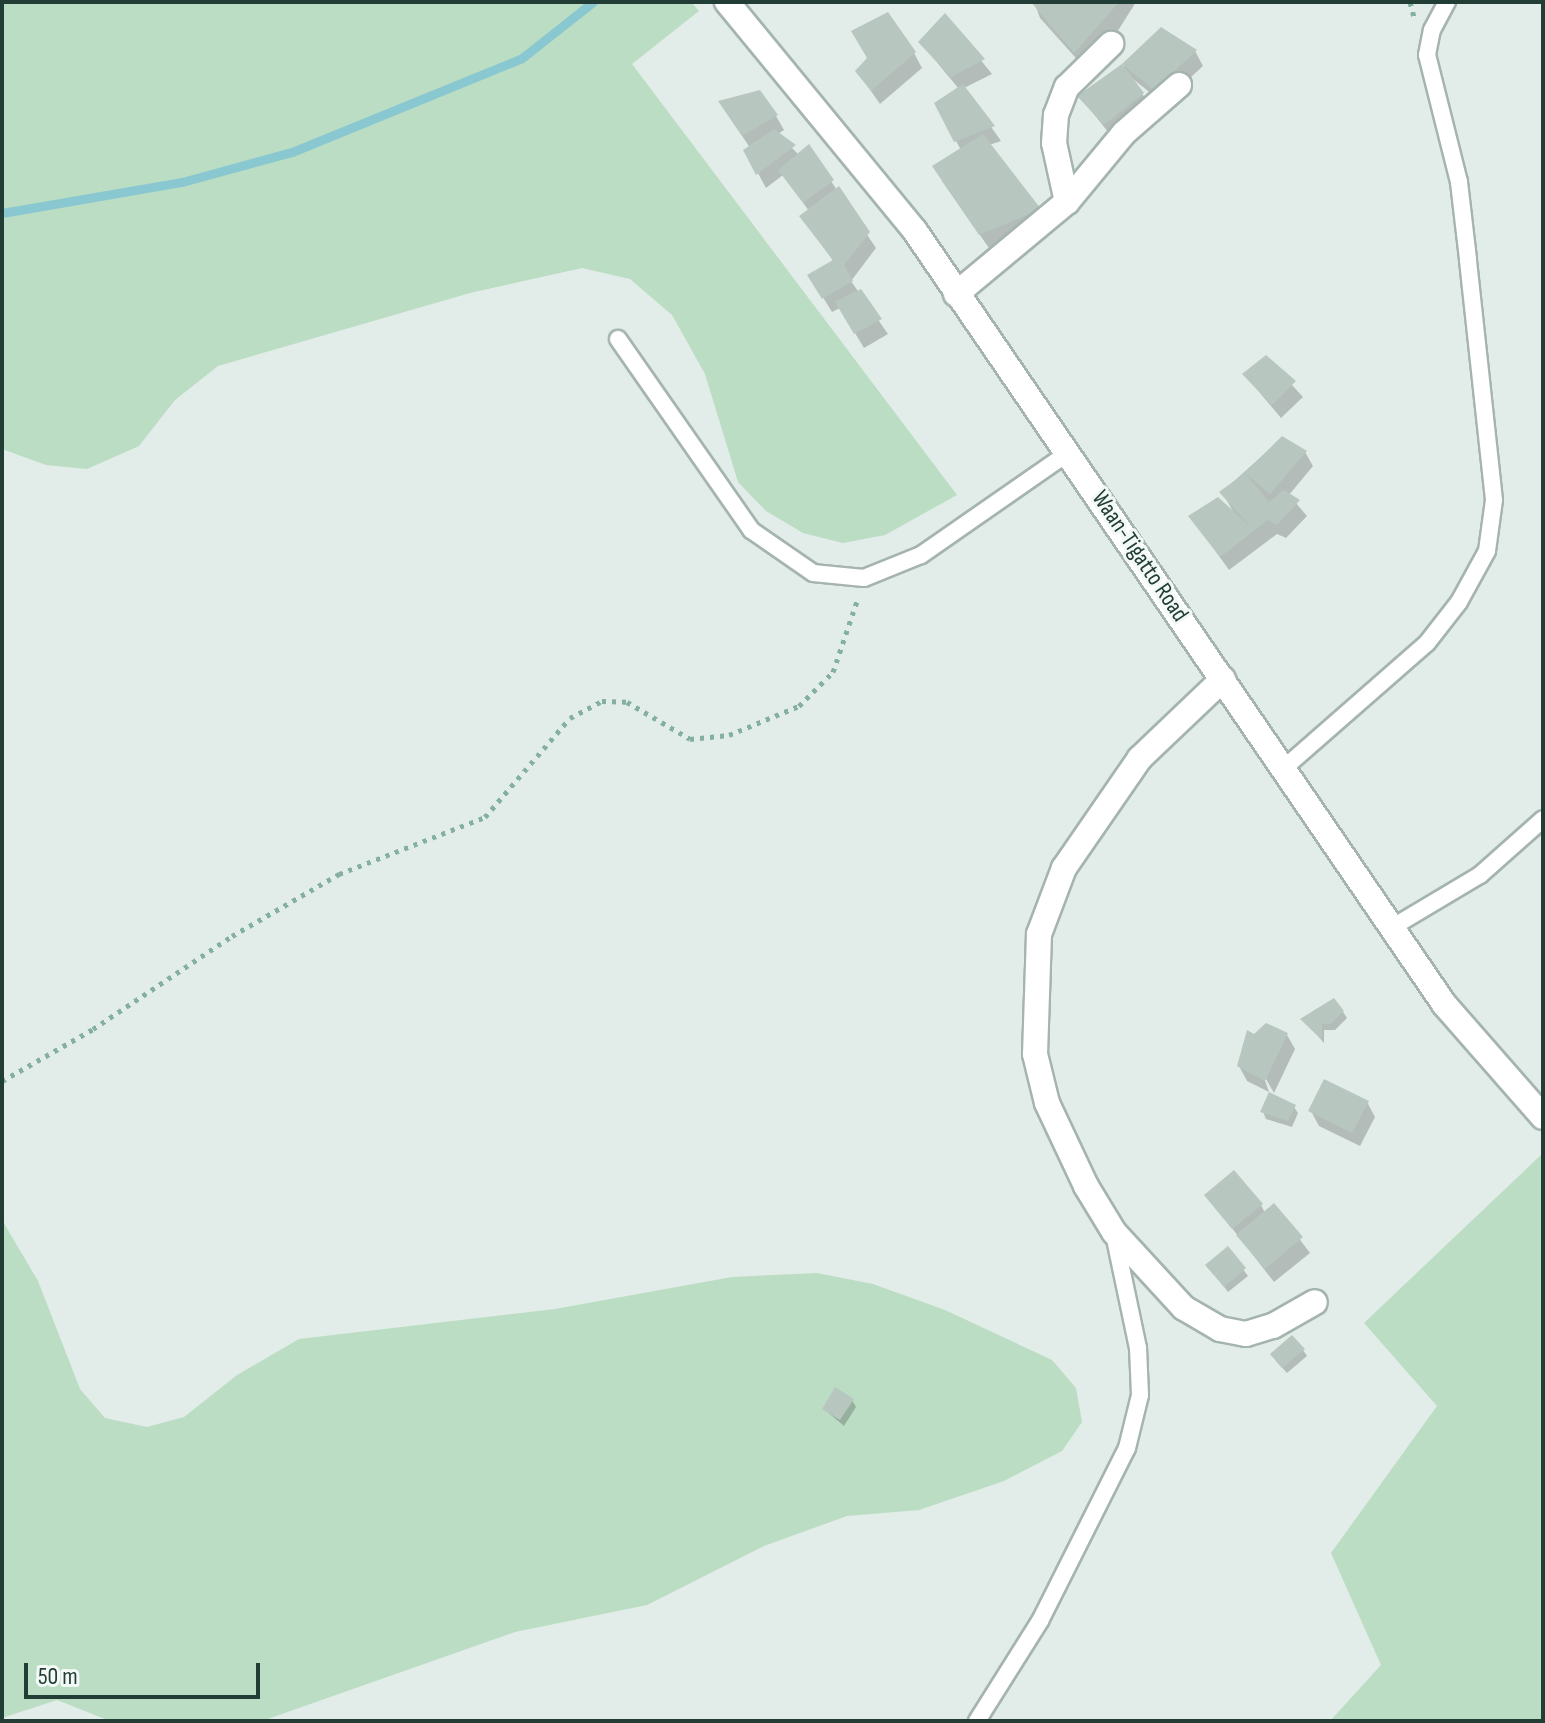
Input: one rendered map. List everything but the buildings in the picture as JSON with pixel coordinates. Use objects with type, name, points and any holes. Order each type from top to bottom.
[{"type":"street","name":"Waan-Tigatto Road","points":[[727,2],[915,231],[1444,1004],[1543,1117]]},
{"type":"street","points":[[1067,202],[1054,143],[1056,115],[1067,87],[1111,44]]},
{"type":"street","points":[[956,294],[1067,202],[1124,133],[1179,85]]},
{"type":"street","points":[[1223,679],[1140,758],[1094,817],[1064,868],[1039,934],[1035,1054],[1047,1103],[1114,1232],[1184,1308],[1220,1329],[1246,1334],[1273,1326],[1315,1302]]},
{"type":"lane","points":[[1283,769],[1427,643],[1459,602],[1487,551],[1494,500],[1459,182],[1427,55],[1432,30],[1447,2]]},
{"type":"lane","points":[[618,339],[751,530],[813,573],[864,578],[921,555],[1069,452]]},
{"type":"lane","points":[[1391,928],[1480,875],[1543,819]]},
{"type":"lane","points":[[977,1721],[1040,1621],[1127,1448],[1140,1379],[1114,1232]]},
{"type":"path","points":[[2,1081],[93,1029],[232,936],[339,874],[485,817],[570,718],[602,701],[627,702],[690,739],[729,735],[799,706],[833,672],[864,578]]},
{"type":"green space","points":[[2,2],[691,2],[699,11],[632,64],[957,495],[885,535],[843,543],[803,533],[766,511],[738,482],[705,374],[672,315],[630,279],[582,268],[470,293],[218,366],[175,400],[139,446],[87,469],[46,465],[2,449]]},
{"type":"green space","points":[[1543,1153],[1543,1721],[1330,1721],[1381,1665],[1331,1553],[1437,1406],[1364,1323]]},
{"type":"green space","points":[[2,1220],[38,1281],[80,1389],[105,1418],[147,1427],[184,1417],[237,1375],[299,1339],[555,1309],[732,1277],[817,1273],[873,1284],[945,1310],[1052,1360],[1076,1388],[1082,1422],[1062,1451],[1004,1481],[919,1510],[847,1516],[764,1546],[647,1605],[515,1632],[262,1721],[110,1721],[57,1700],[2,1718]]},
{"type":"waterway","points":[[2,213],[182,182],[292,152],[522,58],[593,2]]}]
